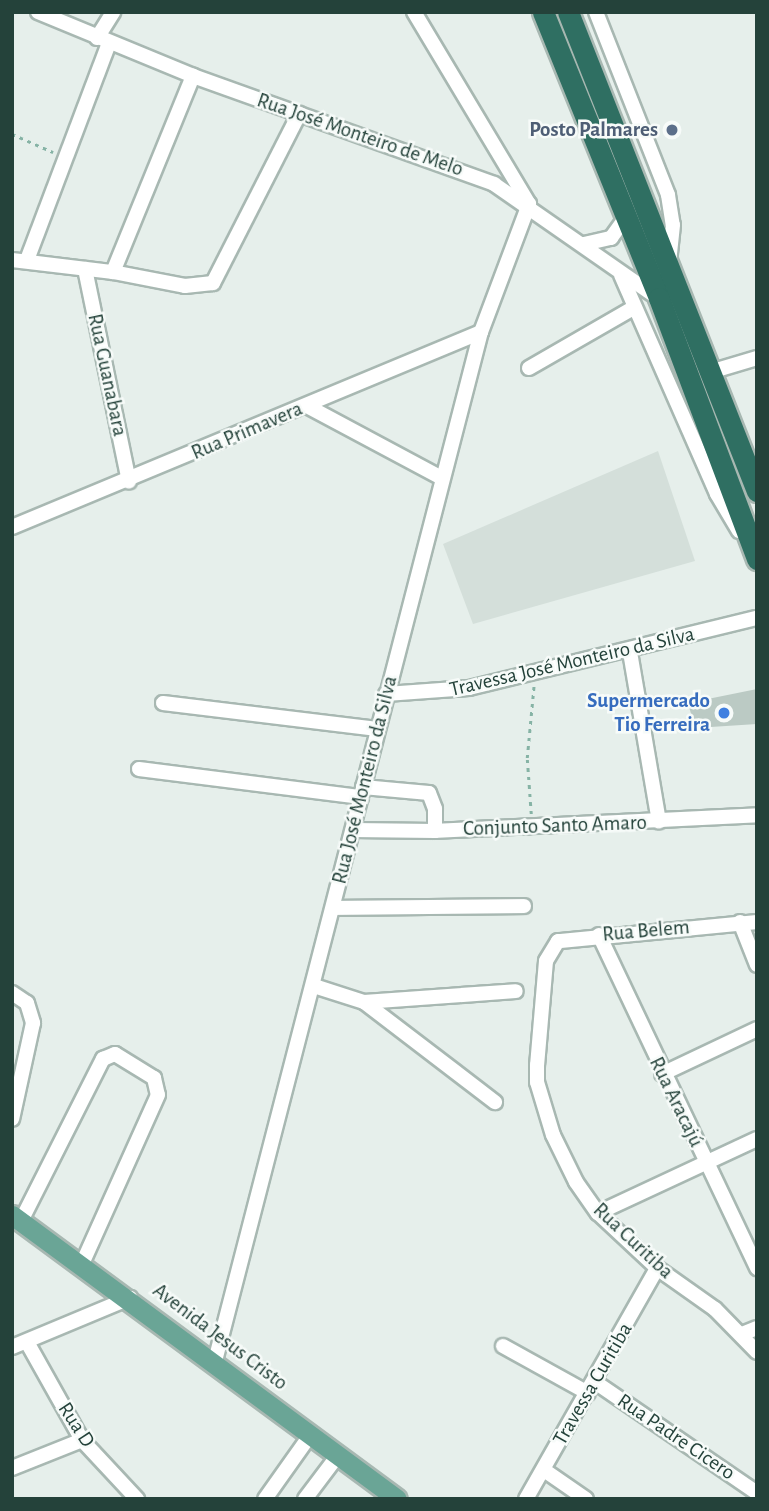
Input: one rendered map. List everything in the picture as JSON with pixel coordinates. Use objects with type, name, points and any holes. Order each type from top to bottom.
[{"type":"highway","points":[[568,12],[757,491]]},
{"type":"highway","points":[[547,20],[659,298],[755,554]]},
{"type":"main road","name":"Avenida Jesus Cristo","points":[[17,1218],[130,1297],[397,1499]]},
{"type":"street","name":"Rua José Monteiro de Melo","points":[[38,12],[103,41],[194,76],[458,170],[529,204],[621,275],[659,298]]},
{"type":"street","points":[[113,12],[66,157],[20,260],[199,287],[216,279],[299,114]]},
{"type":"street","points":[[414,12],[529,204]]},
{"type":"street","points":[[596,12],[668,195],[673,225],[668,268]]},
{"type":"street","points":[[113,272],[194,76]]},
{"type":"street","name":"Rua José Monteiro da Silva","points":[[215,1361],[481,332],[529,204]]},
{"type":"street","points":[[584,244],[611,238],[626,217]]},
{"type":"street","name":"Rua Guanabara","points":[[85,269],[129,482]]},
{"type":"street","points":[[621,275],[717,494],[755,554]]},
{"type":"street","points":[[529,368],[635,307]]},
{"type":"street","name":"Rua Primavera","points":[[12,527],[129,482],[481,332]]},
{"type":"street","points":[[710,372],[757,358]]},
{"type":"street","points":[[307,406],[442,478]]},
{"type":"street","name":"Travessa José Monteiro da Silva","points":[[386,694],[469,688],[630,652],[757,618]]},
{"type":"street","points":[[630,652],[659,822]]},
{"type":"street","points":[[163,703],[377,729]]},
{"type":"street","points":[[139,769],[362,792],[429,793],[435,831]]},
{"type":"street","name":"Conjunto Santo Amaro","points":[[353,830],[435,831],[659,822],[757,815]]},
{"type":"street","points":[[334,908],[524,906]]},
{"type":"street","points":[[740,922],[757,965]]},
{"type":"street","name":"Rua Belem","points":[[546,961],[558,941],[757,922]]},
{"type":"street","name":"Rua Aracajú","points":[[599,935],[662,1074],[757,1268]]},
{"type":"street","name":"Rua Curitiba","points":[[546,961],[537,1082],[553,1135],[576,1182],[598,1213],[657,1268],[742,1334],[757,1352]]},
{"type":"street","points":[[314,986],[364,1002],[495,1102]]},
{"type":"street","points":[[364,1002],[516,991]]},
{"type":"street","points":[[12,993],[27,1003],[33,1023],[12,1119]]},
{"type":"street","points":[[662,1074],[757,1029]]},
{"type":"street","points":[[17,1218],[98,1067],[115,1055],[153,1078],[158,1095],[82,1264]]},
{"type":"street","points":[[598,1213],[757,1139]]},
{"type":"street","name":"Travessa Curitiba","points":[[526,1499],[592,1388],[657,1268]]},
{"type":"street","points":[[12,1348],[130,1297]]},
{"type":"street","points":[[742,1334],[757,1328]]},
{"type":"street","name":"Rua D","points":[[27,1342],[82,1440],[137,1499]]},
{"type":"street","name":"Rua Padre Cicero","points":[[503,1346],[592,1388],[757,1493]]},
{"type":"street","points":[[265,1499],[311,1434]]},
{"type":"street","points":[[12,1468],[82,1440]]},
{"type":"street","points":[[305,1499],[339,1454]]},
{"type":"street","points":[[544,1470],[586,1499]]},
{"type":"path","points":[[12,134],[66,157]]},
{"type":"path","points":[[532,827],[527,758],[535,674]]},
{"type":"shaded area","points":[[658,451],[695,561],[473,624],[443,544]]},
{"type":"building","name":"Supermercado Tio Ferreira","points":[[757,689],[757,724],[695,728],[688,703]]},
{"type":"place","name":"Posto Palmares","points":[[672,130]]},
{"type":"place","name":"Supermercado Tio Ferreira","points":[[724,713]]}]
